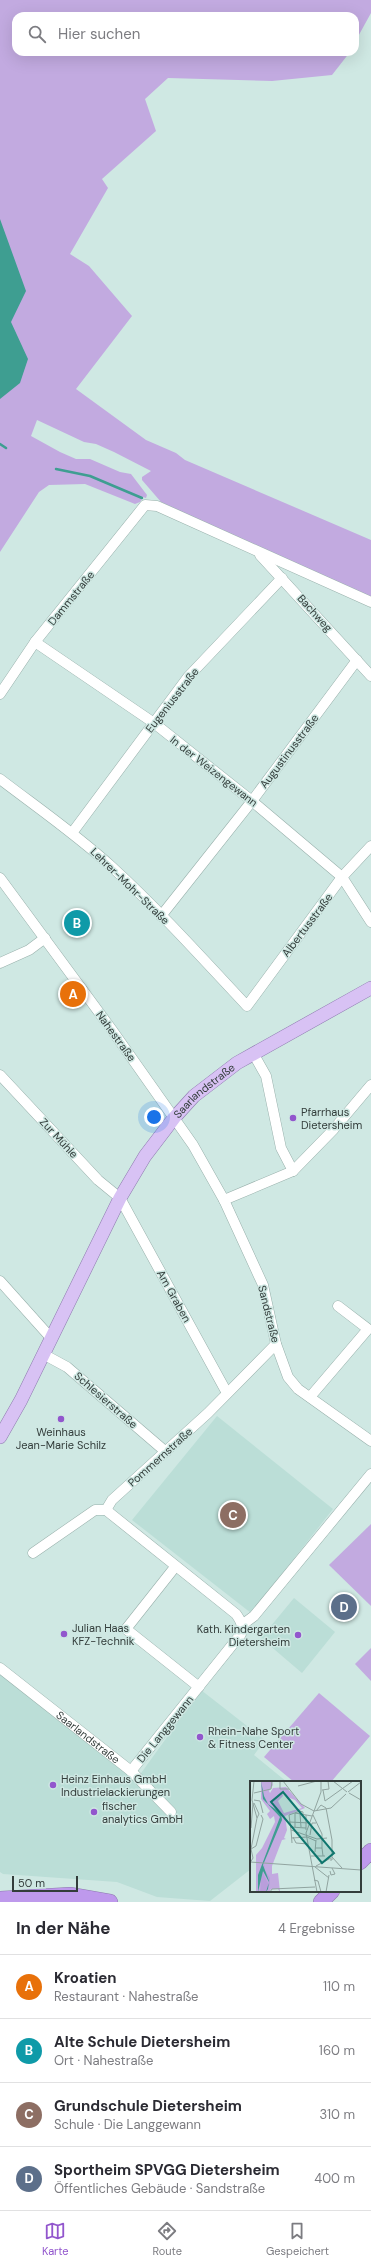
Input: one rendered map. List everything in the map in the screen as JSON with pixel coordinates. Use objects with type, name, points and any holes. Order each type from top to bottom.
[{"type":"highway","points":[[361,1861],[371,1851]]},
{"type":"highway","points":[[321,1902],[331,1892]]},
{"type":"highway","points":[[0,1899],[70,1895],[110,1902]]},
{"type":"main road","name":"Saarlandstraße","points":[[0,1437],[52,1338],[120,1198],[145,1156],[174,1118],[194,1096],[220,1075],[253,1053],[371,988]]},
{"type":"street","name":"Bachweg","points":[[145,505],[157,506],[371,602]]},
{"type":"street","name":"Dammstraße","points":[[0,694],[35,642],[145,505]]},
{"type":"street","name":"Bachweg","points":[[257,552],[371,676]]},
{"type":"street","name":"Eugeniusstraße","points":[[72,832],[188,677],[282,578]]},
{"type":"street","name":"In der Weizengewann","points":[[35,642],[154,723],[252,801],[342,878],[371,922]]},
{"type":"street","name":"Augustinusstraße","points":[[162,916],[252,801],[357,660]]},
{"type":"street","name":"Lehrer-Mohr-Straße","points":[[0,779],[72,832],[112,867],[162,916],[247,1006]]},
{"type":"street","name":"Albertusstraße","points":[[247,1006],[342,878],[371,846]]},
{"type":"street","name":"Nahestraße","points":[[0,878],[45,938],[174,1118]]},
{"type":"street","points":[[0,963],[29,950],[45,938]]},
{"type":"street","points":[[253,1053],[266,1076],[281,1148],[293,1171]]},
{"type":"street","name":"Zur Mühle","points":[[0,1075],[98,1180],[120,1198]]},
{"type":"street","points":[[224,1200],[293,1171],[333,1130],[371,1084]]},
{"type":"street","name":"Sandstraße","points":[[174,1118],[193,1145],[224,1200],[263,1285],[276,1344],[288,1377],[298,1389],[371,1441]]},
{"type":"street","name":"Am Graben","points":[[120,1198],[227,1394]]},
{"type":"street","points":[[0,1281],[52,1338]]},
{"type":"street","points":[[310,1397],[368,1329],[338,1306]]},
{"type":"street","name":"Pommernstraße","points":[[106,1510],[112,1500],[166,1452],[227,1394],[276,1344]]},
{"type":"street","name":"Schlesierstraße","points":[[43,1354],[67,1367],[166,1452]]},
{"type":"street","points":[[33,1553],[95,1510],[106,1510],[175,1567],[236,1614],[242,1625],[254,1616],[371,1474]]},
{"type":"street","name":"Die Langgewann","points":[[175,1567],[126,1629],[199,1687]]},
{"type":"street","name":"Die Langgewann","points":[[131,1771],[241,1634],[242,1625]]},
{"type":"street","name":"Saarlandstraße","points":[[0,1668],[131,1771],[171,1812]]},
{"type":"shaded area","points":[[0,0],[371,0],[371,13],[359,35],[359,12],[12,12],[12,56],[347,56],[332,75],[272,81],[168,78],[145,99],[156,131],[102,179],[108,188],[70,254],[89,266],[132,316],[76,389],[146,440],[176,453],[185,460],[371,540],[371,602],[161,502],[142,480],[142,477],[151,471],[114,452],[96,444],[84,442],[37,420],[31,436],[76,459],[90,459],[120,472],[131,474],[147,495],[146,498],[143,497],[140,502],[135,504],[85,484],[49,485],[39,492],[0,552]]},
{"type":"shaded area","points":[[0,219],[26,291],[11,322],[28,359],[20,383],[0,399]]},
{"type":"shaded area","points":[[217,1416],[333,1509],[251,1613],[132,1520]]},
{"type":"shaded area","points":[[371,1524],[371,1606],[329,1565]]},
{"type":"shaded area","name":"Kath. Kindergarten Dietersheim","points":[[294,1598],[335,1632],[302,1673],[261,1638]]},
{"type":"shaded area","points":[[371,1648],[371,1681],[355,1664]]},
{"type":"shaded area","points":[[0,1672],[139,1776],[201,1690],[265,1740],[254,1755],[286,1781],[250,1781],[250,1870],[210,1901],[157,1897],[117,1882],[3,1874],[0,1872]]},
{"type":"shaded area","points":[[319,1693],[370,1736],[332,1781],[293,1781],[264,1757]]},
{"type":"waterway","points":[[0,444],[6,448]]},
{"type":"waterway","points":[[56,469],[90,476],[142,498]]},
{"type":"place","name":"Alte Schule Dietersheim","points":[[77,923]]},
{"type":"place","name":"Kroatien","points":[[73,994]]},
{"type":"place","name":"Pfarrhaus Dietersheim","points":[[293,1118]]},
{"type":"place","name":"Weinhaus Jean-Marie Schilz","points":[[61,1419]]},
{"type":"place","name":"Grundschule Dietersheim","points":[[233,1515]]},
{"type":"place","name":"Sportheim SPVGG Dietersheim","points":[[344,1607]]},
{"type":"place","name":"Julian Haas KFZ-Technik","points":[[64,1634]]},
{"type":"place","name":"Kath. Kindergarten Dietersheim","points":[[298,1635]]},
{"type":"place","name":"Rhein-Nahe Sport & Fitness Center","points":[[200,1737]]},
{"type":"place","name":"Heinz Einhaus GmbH Industrielackierungen","points":[[53,1785]]},
{"type":"place","name":"fischer analytics GmbH","points":[[94,1812]]}]
